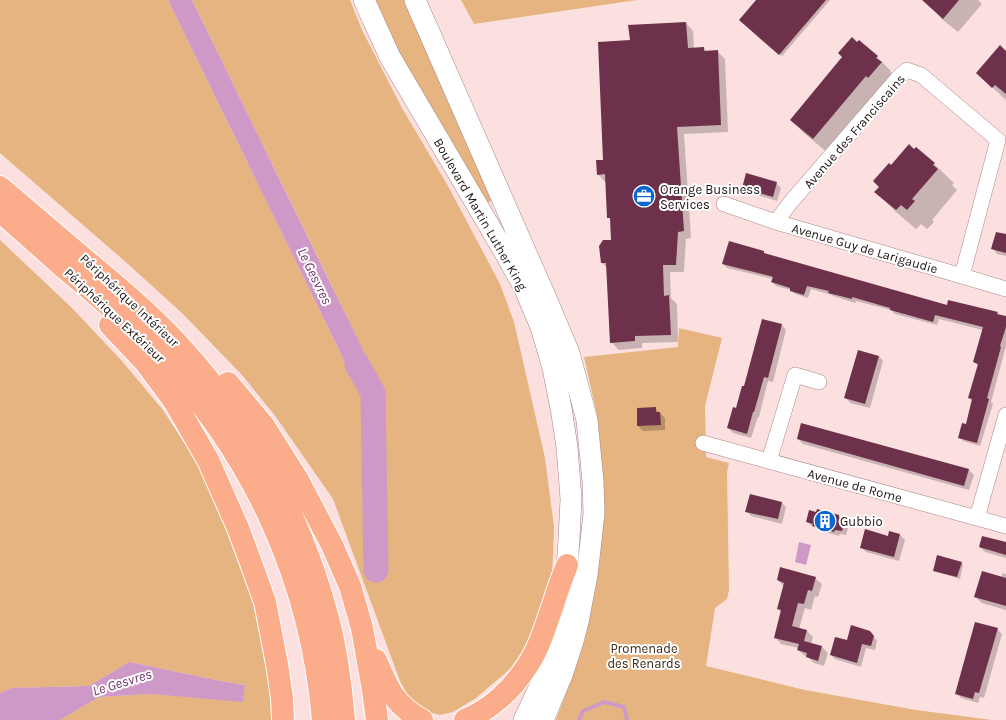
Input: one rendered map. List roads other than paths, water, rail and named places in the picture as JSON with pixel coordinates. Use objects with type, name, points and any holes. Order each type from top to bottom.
[{"type":"highway","name":"Périphérique Intérieur","points":[[0,187],[128,295],[153,319],[211,382],[254,444],[283,497],[305,546],[314,571],[329,623],[339,675],[344,720]]},
{"type":"highway","name":"Périphérique Extérieur","points":[[0,211],[135,330],[157,352],[193,393],[222,433],[258,493],[290,565],[309,630],[317,668],[323,720]]},
{"type":"highway","points":[[99,297],[106,321],[145,362],[174,401],[208,460],[232,514],[264,602],[277,664],[282,698],[283,720]]},
{"type":"highway","points":[[153,319],[177,324],[225,378],[264,426],[298,480],[332,545],[350,586],[362,628],[377,720]]},
{"type":"highway","points":[[465,720],[485,710],[498,700],[526,669],[543,634],[567,565]]},
{"type":"highway","points":[[362,628],[392,696],[402,707],[412,715],[422,720]]},
{"type":"main road","name":"Boulevard Martin Luther King","points":[[364,0],[390,57],[515,269],[541,327],[553,368],[567,447],[571,504],[564,605],[556,640],[544,678],[524,720]]},
{"type":"main road","name":"Boulevard Martin Luther King","points":[[415,0],[569,353],[587,420],[593,481],[594,513],[587,575],[573,641],[562,675],[543,720]]},
{"type":"street","name":"Avenue des Franciscains","points":[[776,222],[790,203],[898,77],[907,70],[921,75],[998,140],[962,276]]},
{"type":"street","name":"Avenue Guy de Larigaudie","points":[[724,204],[776,222],[1006,289]]},
{"type":"street","points":[[769,461],[794,375],[819,382]]},
{"type":"street","points":[[977,518],[1006,415]]},
{"type":"street","name":"Avenue de Rome","points":[[704,443],[1006,526]]},
{"type":"water","points":[[168,0],[192,0],[385,395],[373,393],[361,395]]},
{"type":"water","points":[[799,542],[811,545],[806,565],[795,562]]},
{"type":"water","points":[[129,662],[245,685],[243,702],[150,694],[99,697],[60,720],[0,720],[0,693],[11,688],[89,686]]},
{"type":"waterway","name":"Le Gesvres","points":[[357,364],[373,393],[376,570]]},
{"type":"waterway","points":[[579,720],[583,711],[604,702],[624,707],[627,720]]},
{"type":"place","name":"Orange Business Services","points":[[644,196]]},
{"type":"place","name":"Gubbio","points":[[825,521]]},
{"type":"park label","name":"Promenade des Renards","points":[[644,656]]}]
